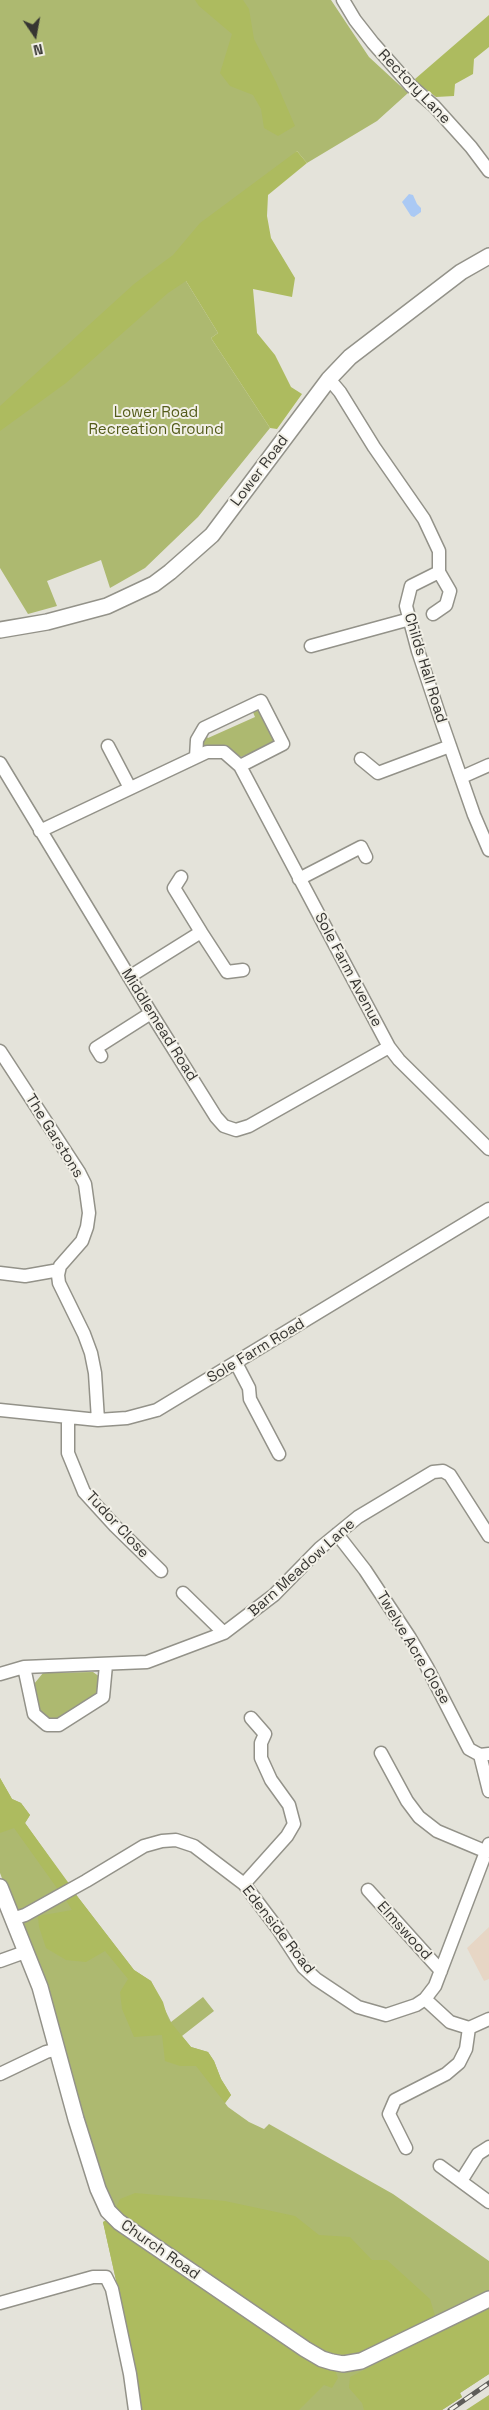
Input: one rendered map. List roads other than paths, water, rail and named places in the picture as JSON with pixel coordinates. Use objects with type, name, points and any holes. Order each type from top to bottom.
[{"type":"street","name":"Rectory Lane","points":[[343,0],[355,20],[373,43],[411,86],[453,126],[489,171]]},
{"type":"street","name":"Lower Road","points":[[0,630],[47,622],[107,606],[154,584],[170,572],[212,535],[328,379],[350,358],[453,278],[489,256]]},
{"type":"street","points":[[328,379],[340,392],[374,447],[424,519],[439,551],[440,572],[450,592],[446,605],[433,614]]},
{"type":"street","name":"Childs Hall Road","points":[[440,572],[411,586],[406,606],[418,651],[450,746],[474,816],[489,850]]},
{"type":"street","points":[[311,646],[410,619]]},
{"type":"street","points":[[196,757],[197,740],[204,728],[261,701],[283,744],[240,766]]},
{"type":"street","points":[[108,746],[130,788]]},
{"type":"street","points":[[361,759],[378,772],[450,746]]},
{"type":"street","name":"Sole Farm Avenue","points":[[40,831],[207,752],[224,752],[240,766],[389,1047],[399,1060],[489,1149]]},
{"type":"street","name":"Middlemead Road","points":[[0,763],[4,778],[40,831],[151,1013],[216,1117],[224,1126],[236,1130],[249,1126],[389,1047]]},
{"type":"street","points":[[462,777],[489,765]]},
{"type":"street","points":[[299,879],[361,847],[366,857]]},
{"type":"street","points":[[181,877],[174,888],[227,972],[242,970]]},
{"type":"street","points":[[129,977],[201,932]]},
{"type":"street","points":[[101,1056],[96,1048],[151,1013]]},
{"type":"street","name":"The Garstons","points":[[0,1051],[85,1184],[89,1213],[87,1227],[82,1241],[59,1270]]},
{"type":"street","name":"Sole Farm Road","points":[[0,1410],[98,1420],[127,1418],[156,1410],[236,1364],[489,1209]]},
{"type":"street","points":[[0,1273],[25,1276],[59,1270],[59,1283],[84,1334],[90,1353],[95,1373],[98,1420]]},
{"type":"street","points":[[236,1364],[250,1388],[250,1399],[279,1454]]},
{"type":"street","name":"Tudor Close","points":[[68,1417],[68,1453],[84,1492],[115,1526],[161,1571]]},
{"type":"street","name":"Barn Meadow Lane","points":[[0,1674],[24,1667],[147,1662],[224,1633],[274,1595],[337,1534],[380,1502],[433,1472],[443,1471],[450,1475],[489,1536]]},
{"type":"street","name":"Twelve Acre Close","points":[[337,1534],[410,1638],[469,1749],[484,1754]]},
{"type":"street","points":[[183,1593],[224,1633]]},
{"type":"street","points":[[24,1667],[34,1714],[47,1725],[59,1725],[102,1697],[106,1665]]},
{"type":"street","points":[[244,1884],[287,1836],[294,1824],[288,1805],[271,1780],[261,1758],[261,1743],[265,1734],[251,1718]]},
{"type":"street","points":[[381,1753],[412,1810],[423,1821],[437,1831],[488,1848]]},
{"type":"street","points":[[484,1754],[489,1791]]},
{"type":"street","name":"Edenside Road","points":[[12,1919],[25,1915],[86,1881],[134,1851],[162,1841],[176,1840],[194,1846],[244,1884],[278,1929],[303,1967],[349,2002],[367,2011],[386,2015],[406,2010],[425,1999],[435,1986],[488,1848]]},
{"type":"street","name":"Church Road","points":[[0,1886],[40,1987],[87,2156],[108,2211],[138,2236],[322,2359],[343,2364],[361,2361],[489,2299]]},
{"type":"street","name":"Elmswood","points":[[368,1890],[441,1971]]},
{"type":"street","points":[[0,1961],[25,1952]]},
{"type":"street","points":[[425,1999],[450,2022],[469,2028],[489,2019]]},
{"type":"street","points":[[406,2148],[389,2114],[395,2100],[446,2074],[459,2063],[466,2049],[469,2028]]},
{"type":"street","points":[[0,2074],[46,2052],[58,2049]]},
{"type":"street","points":[[461,2181],[478,2154],[489,2147]]},
{"type":"street","points":[[440,2166],[489,2202]]},
{"type":"street","points":[[0,2303],[93,2277],[106,2277],[112,2289],[130,2374],[135,2410]]},
{"type":"water","points":[[409,194],[413,195],[421,208],[421,212],[414,217],[411,216],[402,202]]},
{"type":"railway","points":[[450,2410],[489,2383]]},
{"type":"park label","name":"Lower Road Recreation Ground","points":[[156,422]]}]
